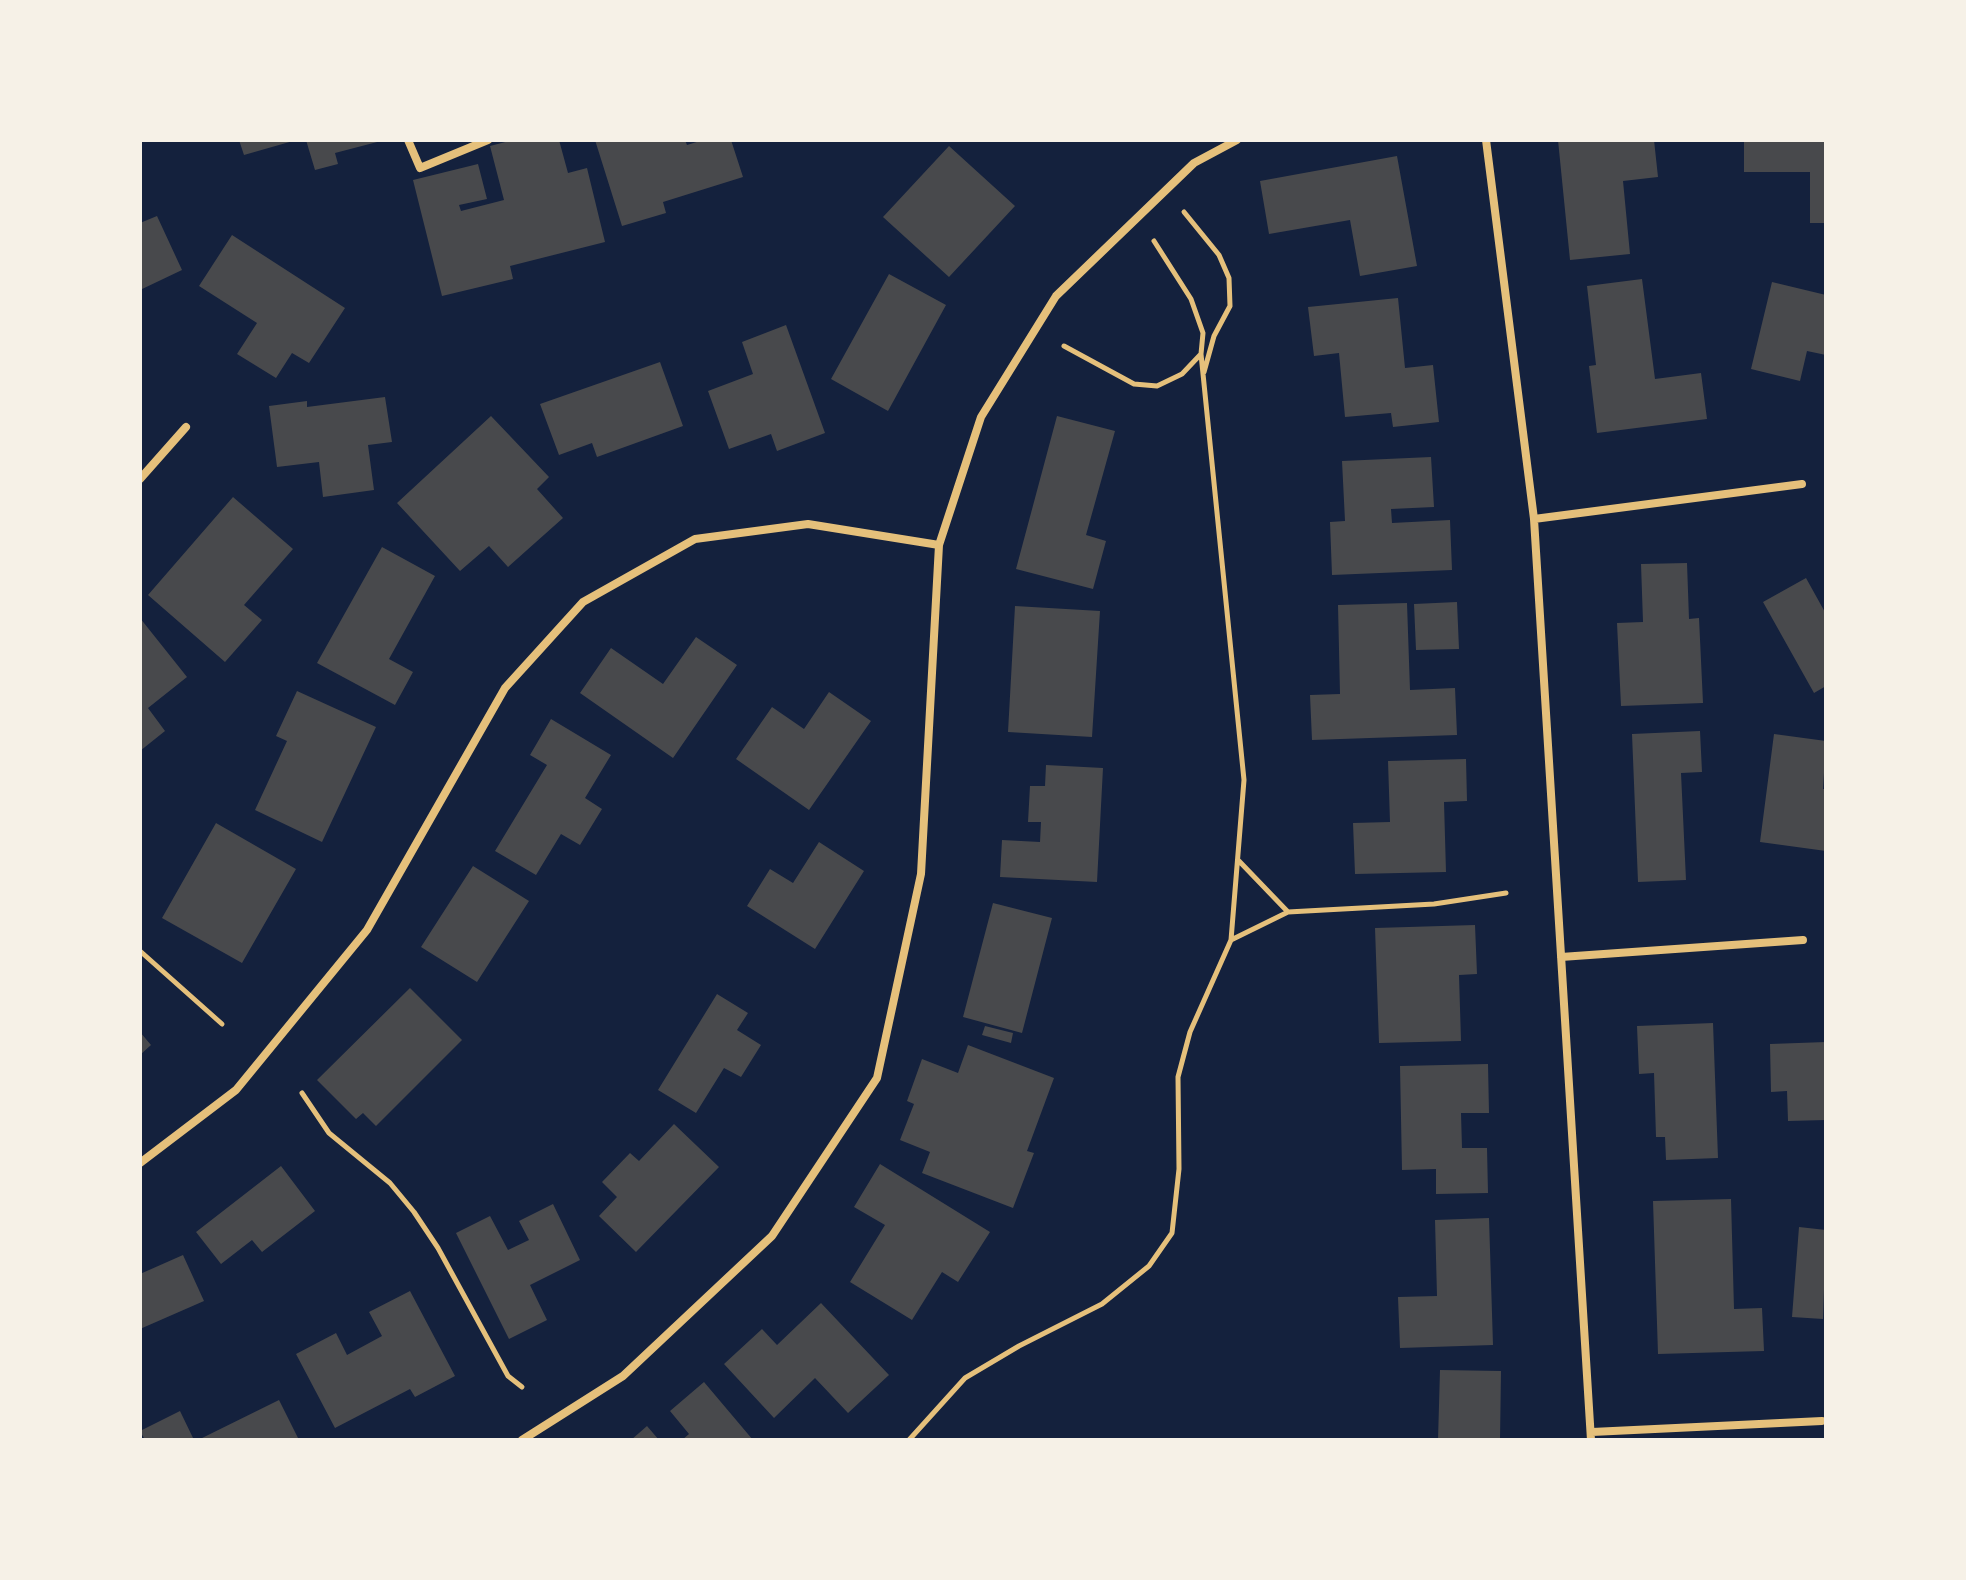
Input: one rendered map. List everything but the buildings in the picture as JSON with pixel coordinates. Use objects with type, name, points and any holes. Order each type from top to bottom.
[{"type":"street","points":[[408,140],[420,168],[488,140]]},
{"type":"street","points":[[522,1440],[623,1376],[772,1236],[877,1078],[921,874],[939,545],[981,417],[1056,296],[1194,163],[1237,140]]},
{"type":"street","points":[[1486,140],[1534,519],[1592,1436],[1822,1421]]},
{"type":"street","points":[[140,479],[186,427]]},
{"type":"street","points":[[1534,519],[1802,484]]},
{"type":"street","points":[[140,1163],[236,1090],[367,930],[505,688],[583,602],[695,539],[808,524],[939,545]]},
{"type":"street","points":[[1561,957],[1803,940]]},
{"type":"path","points":[[1184,212],[1219,255],[1229,278],[1230,306],[1214,336],[1203,376]]},
{"type":"path","points":[[909,1440],[965,1378],[1019,1346],[1102,1304],[1149,1266],[1172,1233],[1179,1169],[1178,1077],[1190,1032],[1231,940],[1244,780],[1203,376],[1203,333],[1191,299],[1154,241]]},
{"type":"path","points":[[1064,346],[1134,384],[1157,386],[1182,374],[1201,354]]},
{"type":"path","points":[[1239,861],[1288,912]]},
{"type":"path","points":[[1231,940],[1288,912],[1434,904],[1506,893]]},
{"type":"path","points":[[140,951],[222,1024]]},
{"type":"path","points":[[302,1093],[329,1133],[390,1183],[414,1212],[438,1248],[508,1376],[522,1387]]}]
